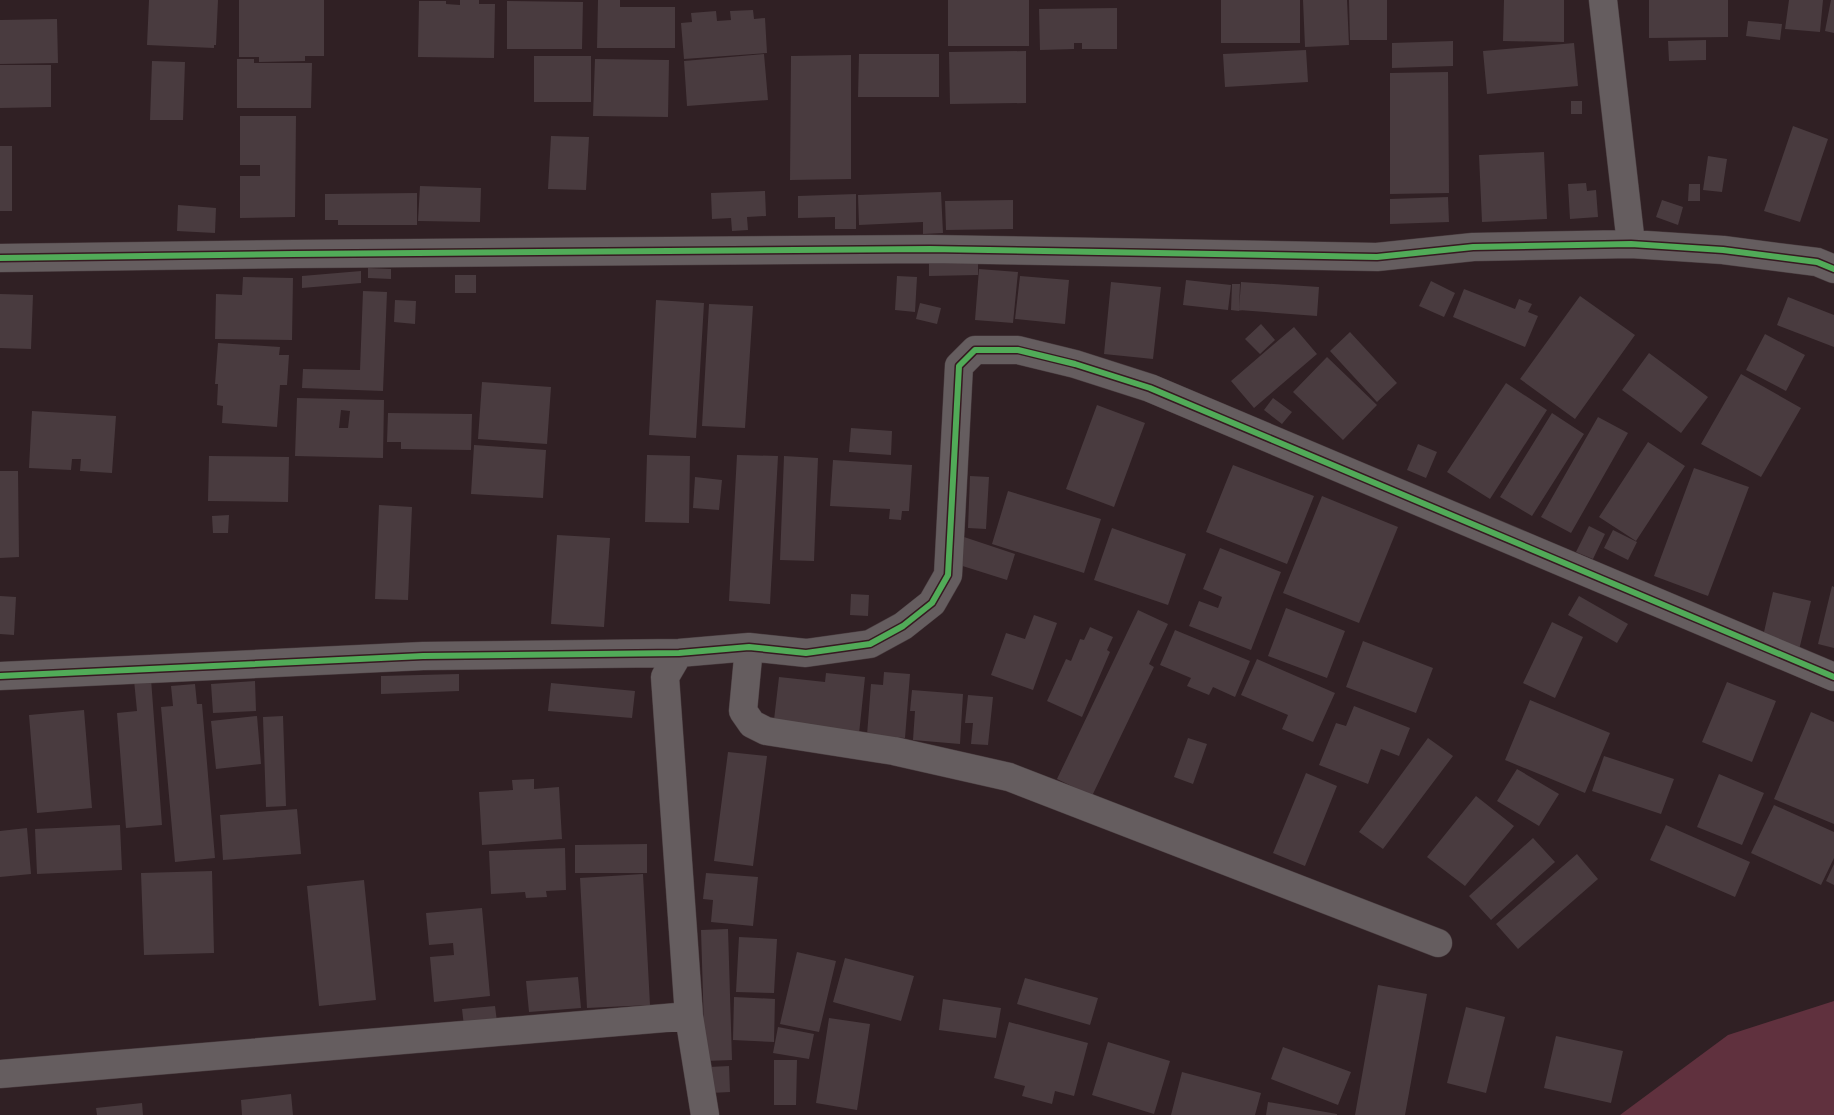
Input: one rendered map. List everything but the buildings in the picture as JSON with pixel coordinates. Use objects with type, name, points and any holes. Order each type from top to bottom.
[{"type":"street","points":[[1603,0],[1631,244]]},
{"type":"street","points":[[0,258],[930,249],[1377,257],[1473,247],[1631,244],[1724,250],[1817,262],[1834,269]]},
{"type":"street","points":[[0,676],[423,656],[679,653],[749,647],[806,652],[870,644],[903,626],[932,603],[948,575],[959,366],[975,350],[1018,350],[1075,364],[1150,388],[1834,677]]},
{"type":"street","points":[[749,647],[743,711],[752,724],[766,731],[894,751],[1009,777],[1438,943]]},
{"type":"street","points":[[679,653],[665,677],[689,1016],[705,1115]]},
{"type":"street","points":[[0,1074],[689,1016]]},
{"type":"shaded area","points":[[1834,1001],[1834,1115],[1620,1115],[1728,1035]]},
{"type":"cycle path","points":[[0,258],[930,249],[1377,257],[1473,247],[1631,244],[1723,250],[1817,262],[1834,269]]},
{"type":"cycle path","points":[[0,676],[423,656],[679,653],[749,647],[806,653],[870,644],[903,626],[932,603],[948,575],[959,366],[975,350],[1018,350],[1075,364],[1150,388],[1834,677]]}]
